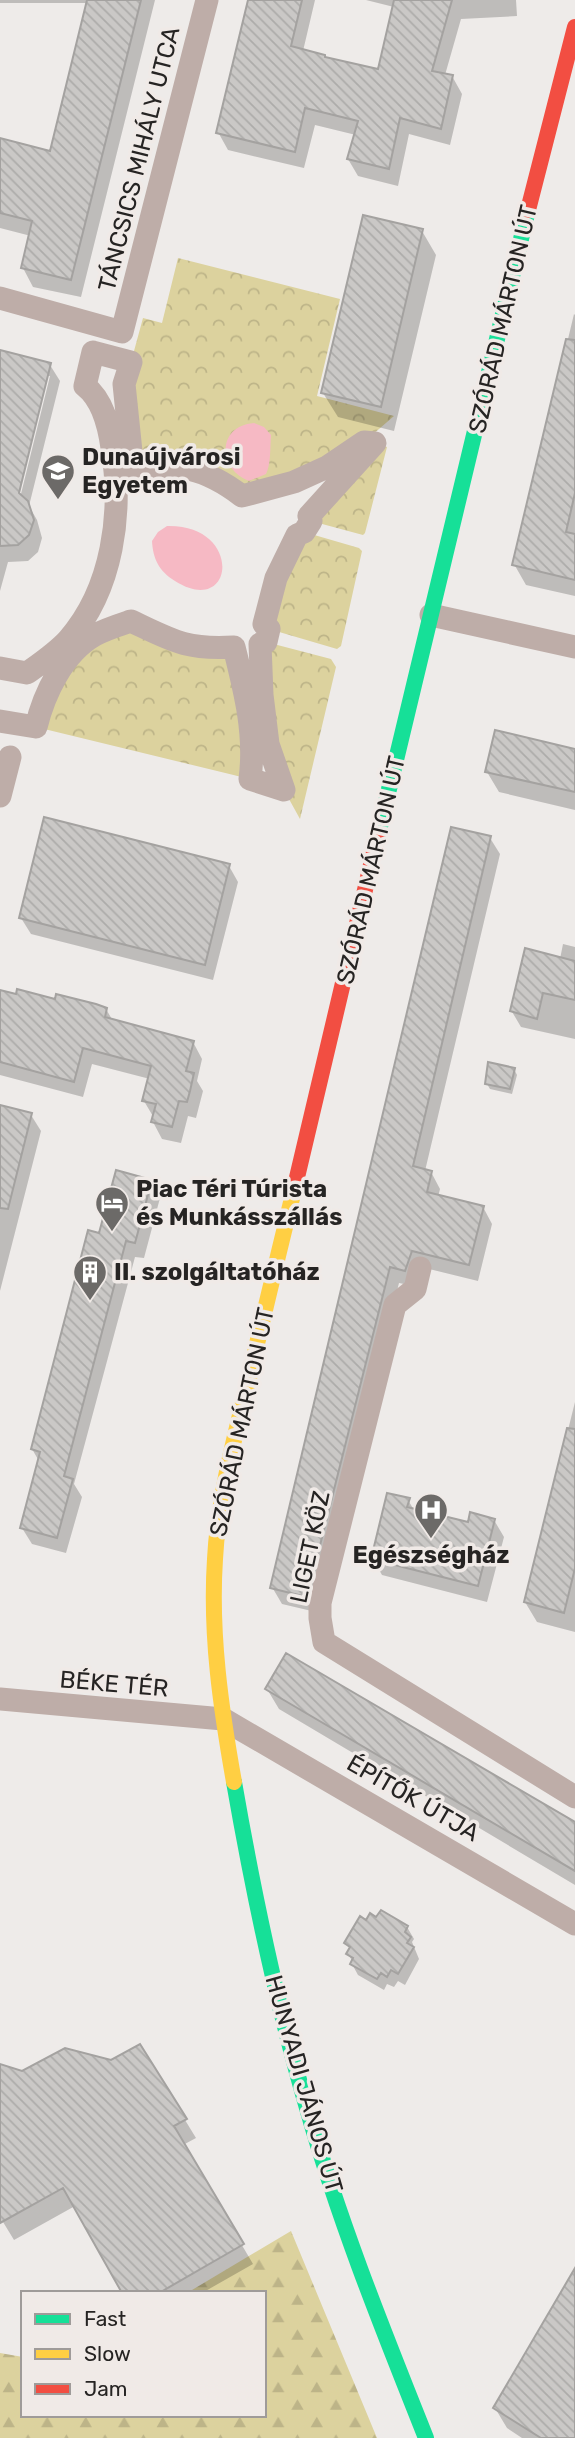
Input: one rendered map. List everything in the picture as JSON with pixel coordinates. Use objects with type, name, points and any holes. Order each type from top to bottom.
[{"type":"street","name":"TÁNCSICS MIHÁLY UTCA","points":[[0,298],[122,331],[207,0]]},
{"type":"street","name":"SZÓRÁD MÁRTON ÚT","points":[[223,1719],[215,1642],[214,1572],[219,1518],[232,1448],[541,157],[575,27]]},
{"type":"street","points":[[0,668],[27,673],[51,656],[69,639],[81,621],[104,573],[117,519],[116,484],[115,464],[106,422],[92,391],[85,386],[93,352],[131,362],[124,383],[133,471],[155,466],[182,467],[204,472],[224,482],[242,496],[294,482],[327,467],[363,442],[375,443],[309,516],[311,521],[304,532],[297,535],[276,578],[264,624],[269,629],[265,642],[260,644],[268,744],[284,790],[250,779],[253,755],[251,721],[234,647],[209,649],[186,646],[131,621],[92,636],[81,646],[57,674],[43,701],[36,727],[0,721]]},
{"type":"street","points":[[431,615],[575,647]]},
{"type":"street","points":[[0,796],[10,757]]},
{"type":"street","name":"LIGET KÖZ","points":[[420,1268],[415,1289],[396,1305],[392,1319],[320,1603],[324,1642],[575,1797]]},
{"type":"street","name":"BÉKE TÉR","points":[[0,1699],[223,1719]]},
{"type":"street","name":"ÉPÍTŐK ÚTJA","points":[[223,1719],[575,1924]]},
{"type":"street","name":"HUNYADI JÁNOS ÚT","points":[[223,1719],[275,1988],[307,2111],[348,2231],[426,2438]]},
{"type":"green space","points":[[178,258],[340,299],[317,396],[394,416],[364,442],[242,496],[224,482],[133,471],[131,362],[143,318],[162,323]]},
{"type":"green space","points":[[375,443],[387,447],[365,533],[363,535],[311,521]]},
{"type":"green space","points":[[304,532],[362,551],[341,646],[337,649],[269,629]]},
{"type":"green space","points":[[109,628],[234,647],[250,779],[36,727],[42,701]]},
{"type":"green space","points":[[266,642],[331,659],[336,667],[300,819],[284,790]]},
{"type":"green space","points":[[291,2231],[377,2438],[0,2438],[0,2353],[21,2357],[21,2417],[266,2417],[266,2291],[190,2291]]},
{"type":"shaded area","points":[[254,423],[264,427],[271,435],[270,455],[266,474],[249,481],[231,468],[226,449],[233,432]]},
{"type":"shaded area","points":[[167,526],[192,529],[209,539],[219,553],[222,567],[219,580],[210,588],[195,589],[175,581],[161,569],[155,559],[152,541],[158,532]]},
{"type":"building","points":[[87,0],[141,0],[71,280],[21,268],[32,221],[0,213],[0,138],[50,151]]},
{"type":"building","points":[[248,0],[302,0],[291,46],[378,69],[394,0],[452,0],[432,71],[453,75],[441,129],[400,118],[389,169],[347,159],[358,121],[305,108],[295,152],[216,133]]},
{"type":"building","points":[[363,215],[423,229],[381,407],[321,393]]},
{"type":"building","points":[[566,339],[575,340],[575,493],[566,532],[575,534],[575,580],[512,565]]},
{"type":"building","points":[[0,350],[51,363],[19,493],[28,501],[34,520],[29,535],[18,545],[0,546]]},
{"type":"building","points":[[495,730],[575,749],[575,792],[485,772]]},
{"type":"building","points":[[44,817],[230,864],[205,965],[19,918]]},
{"type":"building","points":[[451,827],[491,836],[413,1166],[432,1171],[427,1192],[484,1206],[469,1265],[412,1251],[405,1271],[390,1267],[307,1597],[270,1588]]},
{"type":"building","points":[[525,948],[575,961],[575,1000],[543,993],[537,1019],[510,1011]]},
{"type":"building","points":[[17,989],[55,999],[56,994],[96,1004],[107,1008],[105,1017],[194,1041],[186,1071],[194,1073],[190,1091],[187,1102],[179,1101],[172,1127],[151,1122],[156,1104],[142,1101],[151,1066],[83,1048],[74,1082],[0,1062],[0,990],[16,994]]},
{"type":"building","points":[[488,1062],[515,1068],[510,1089],[485,1084]]},
{"type":"building","points":[[0,1105],[32,1113],[8,1209],[0,1208]]},
{"type":"building","name":"II. szolgáltatóház","points":[[116,1170],[152,1180],[135,1243],[126,1241],[64,1476],[73,1479],[57,1538],[20,1528],[40,1452],[31,1449],[88,1230],[99,1233]]},
{"type":"building","points":[[567,1428],[575,1429],[575,1568],[564,1613],[524,1602]]},
{"type":"building","name":"Egészségház","points":[[387,1493],[410,1498],[407,1507],[468,1522],[470,1512],[495,1519],[478,1586],[371,1559]]},
{"type":"building","points":[[286,1653],[575,1822],[575,1871],[265,1689]]},
{"type":"building","points":[[381,1910],[408,1926],[405,1932],[411,1937],[407,1943],[414,1947],[398,1974],[391,1970],[387,1977],[381,1973],[377,1979],[350,1964],[353,1958],[346,1954],[350,1947],[344,1943],[360,1916],[366,1920],[370,1913],[376,1917]]},
{"type":"building","points":[[140,2044],[187,2119],[174,2126],[244,2244],[162,2291],[121,2291],[63,2188],[0,2223],[0,2064],[22,2071],[65,2048],[111,2060]]},
{"type":"building","points":[[575,2268],[575,2438],[541,2438],[493,2408]]},
{"type":"traffic: fast","points":[[378,835],[528,210]]},
{"type":"traffic: fast","points":[[234,1782],[266,1946],[307,2108],[347,2234],[426,2438]]},
{"type":"traffic: slow","points":[[234,1782],[215,1643],[217,1537],[232,1451],[294,1190]]},
{"type":"traffic: jam","points":[[528,210],[575,27]]},
{"type":"traffic: jam","points":[[294,1190],[378,835]]},
{"type":"place","name":"Dunaújvárosi Egyetem","points":[[58,501]]},
{"type":"place","name":"Piac Téri Túrista és Munkásszállás","points":[[112,1233]]},
{"type":"place","name":"II. szolgáltatóház","points":[[90,1302]]},
{"type":"place","name":"Egészségház","points":[[431,1540]]}]
